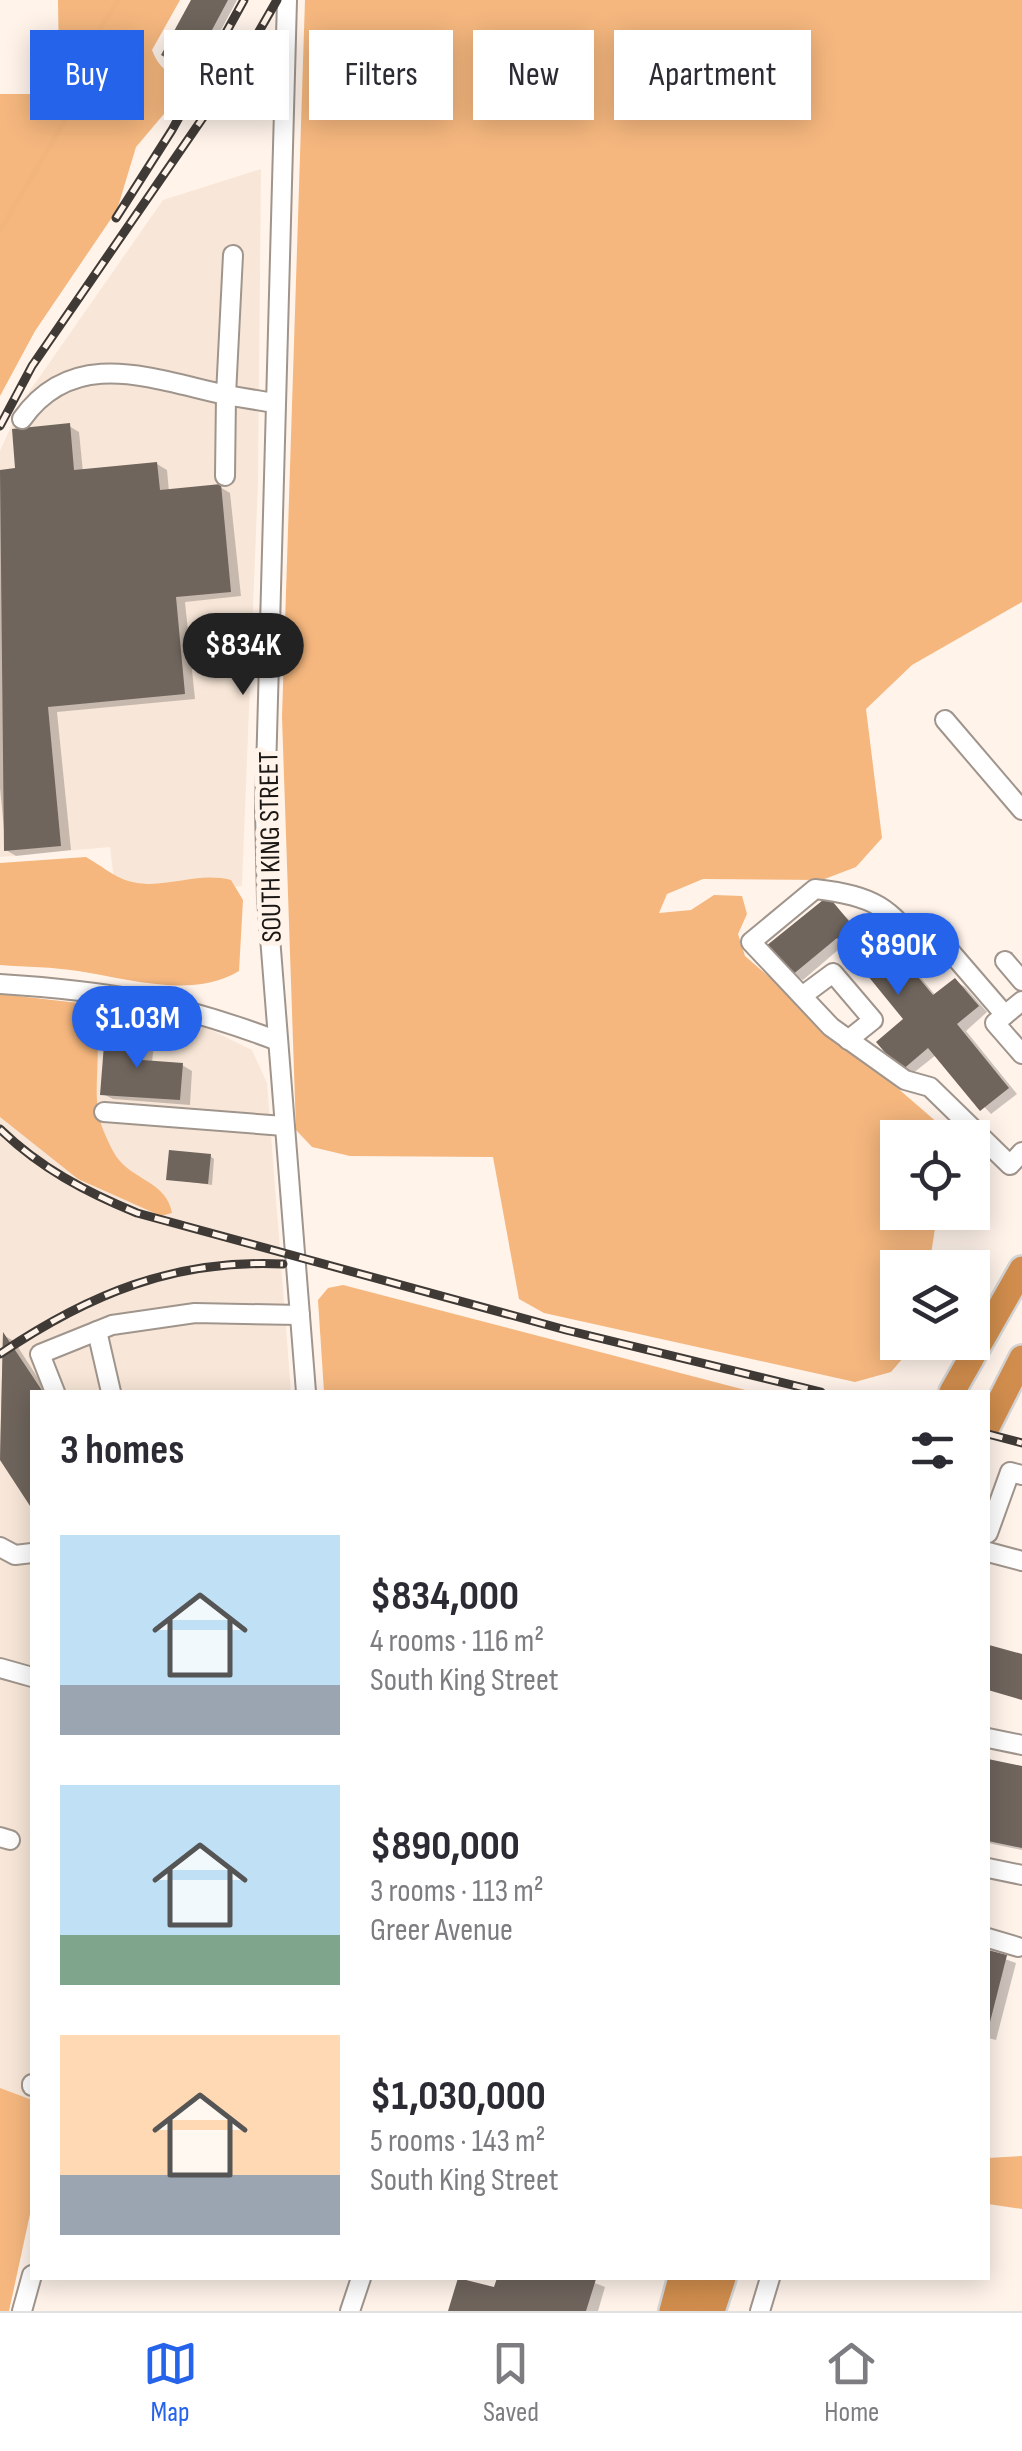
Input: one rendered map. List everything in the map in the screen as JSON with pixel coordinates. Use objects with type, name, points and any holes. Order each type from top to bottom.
[{"type":"highway","points":[[953,1390],[1022,1268]]},
{"type":"highway","points":[[990,1421],[1022,1358]]},
{"type":"highway","points":[[672,2311],[681,2280]]},
{"type":"highway","points":[[694,2311],[702,2280]]},
{"type":"highway","points":[[712,2311],[723,2280]]},
{"type":"street","name":"SOUTH KING STREET","points":[[287,0],[265,809],[278,1041],[306,1390]]},
{"type":"street","points":[[225,476],[233,255]]},
{"type":"street","points":[[22,419],[38,396],[60,382],[93,373],[124,373],[274,403]]},
{"type":"street","points":[[946,720],[1022,810]]},
{"type":"street","points":[[1006,1015],[950,950],[934,964],[885,907],[862,894],[815,889],[751,942],[848,1040],[905,1080],[930,1087],[1010,1165],[1022,1152]]},
{"type":"street","points":[[1005,961],[1022,982]]},
{"type":"street","points":[[802,996],[833,974],[873,1020],[848,1040]]},
{"type":"street","points":[[0,984],[143,997],[203,1013],[278,1041]]},
{"type":"street","points":[[1022,1001],[995,1023],[1022,1054]]},
{"type":"street","points":[[104,1112],[284,1126]]},
{"type":"street","points":[[54,1390],[40,1354],[97,1331],[194,1313],[300,1314]]},
{"type":"street","points":[[97,1331],[111,1390]]},
{"type":"street","points":[[990,1527],[1010,1472],[1022,1475]]},
{"type":"street","points":[[0,1547],[15,1555],[30,1553]]},
{"type":"street","points":[[990,1553],[1022,1561]]},
{"type":"street","points":[[0,1668],[30,1676]]},
{"type":"street","points":[[990,1738],[1022,1744]]},
{"type":"street","points":[[990,1868],[1022,1875]]},
{"type":"street","points":[[990,1939],[1018,1947]]},
{"type":"street","points":[[22,2311],[31,2280]]},
{"type":"street","points":[[350,2311],[360,2280]]},
{"type":"street","points":[[760,2311],[769,2280]]},
{"type":"shaded area","points":[[58,0],[180,0],[152,50],[164,68],[164,114],[136,147],[117,210],[35,331],[0,396],[0,94],[30,94],[30,120],[144,120],[144,30],[58,30]]},
{"type":"shaded area","points":[[305,0],[1022,0],[1022,602],[912,665],[866,709],[882,838],[856,867],[822,880],[703,879],[667,894],[659,913],[691,910],[714,895],[742,896],[747,914],[738,934],[745,956],[934,1120],[880,1120],[880,1230],[935,1230],[932,1250],[880,1250],[880,1360],[901,1360],[891,1372],[855,1382],[544,1313],[519,1299],[493,1157],[350,1156],[312,1147],[296,1130],[282,717]]},
{"type":"shaded area","points":[[261,169],[258,482],[242,886],[116,898],[110,847],[0,857],[0,451],[22,402],[163,200]]},
{"type":"shaded area","points":[[86,857],[128,881],[231,880],[243,900],[239,971],[202,984],[160,985],[69,970],[0,965],[0,863]]},
{"type":"shaded area","points":[[0,994],[87,1004],[97,1035],[97,1100],[104,1132],[119,1160],[164,1195],[172,1213],[161,1216],[78,1179],[0,1117]]},
{"type":"shaded area","points":[[0,996],[135,1007],[207,1028],[252,1050],[267,1083],[291,1390],[30,1390],[30,2153],[0,2255]]},
{"type":"shaded area","points":[[343,1285],[745,1390],[324,1390],[318,1300],[328,1288]]},
{"type":"shaded area","points":[[0,2088],[30,2099],[30,2214],[9,2311],[0,2311]]},
{"type":"shaded area","points":[[1022,2156],[1022,2209],[990,2204],[990,2158]]},
{"type":"building","points":[[191,0],[228,0],[212,30],[175,30]]},
{"type":"building","points":[[70,423],[74,470],[157,462],[160,490],[221,484],[231,592],[176,597],[185,694],[48,707],[61,846],[4,851],[0,470],[15,468],[12,429]]},
{"type":"building","points":[[828,896],[853,926],[867,916],[933,995],[955,978],[979,1006],[957,1024],[1009,1088],[980,1111],[928,1048],[901,1071],[876,1042],[903,1019],[837,938],[791,976],[766,946]]},
{"type":"building","points":[[105,1032],[144,1035],[142,1060],[183,1063],[180,1100],[100,1095]]},
{"type":"building","points":[[169,1150],[211,1154],[208,1184],[166,1180]]},
{"type":"building","points":[[3,1332],[42,1390],[30,1390],[30,1506],[0,1460]]},
{"type":"building","points":[[990,1645],[1022,1654],[1022,1700],[990,1691]]},
{"type":"building","points":[[990,1759],[1022,1766],[1022,1848],[990,1841]]},
{"type":"building","points":[[990,1951],[1007,1955],[990,2022]]},
{"type":"building","points":[[457,2280],[494,2287],[496,2280],[596,2280],[586,2311],[448,2311]]},
{"type":"waterway","points":[[0,231],[68,115],[83,56],[118,0]]},
{"type":"railway","points":[[116,218],[172,130],[244,0]]},
{"type":"railway","points":[[0,426],[32,366],[242,61],[277,0]]},
{"type":"railway","points":[[0,1129],[64,1178],[137,1213],[566,1330],[813,1390]]},
{"type":"railway","points":[[0,1354],[66,1314],[134,1285],[205,1268],[283,1264]]},
{"type":"railway","points":[[990,1435],[1022,1443]]}]
